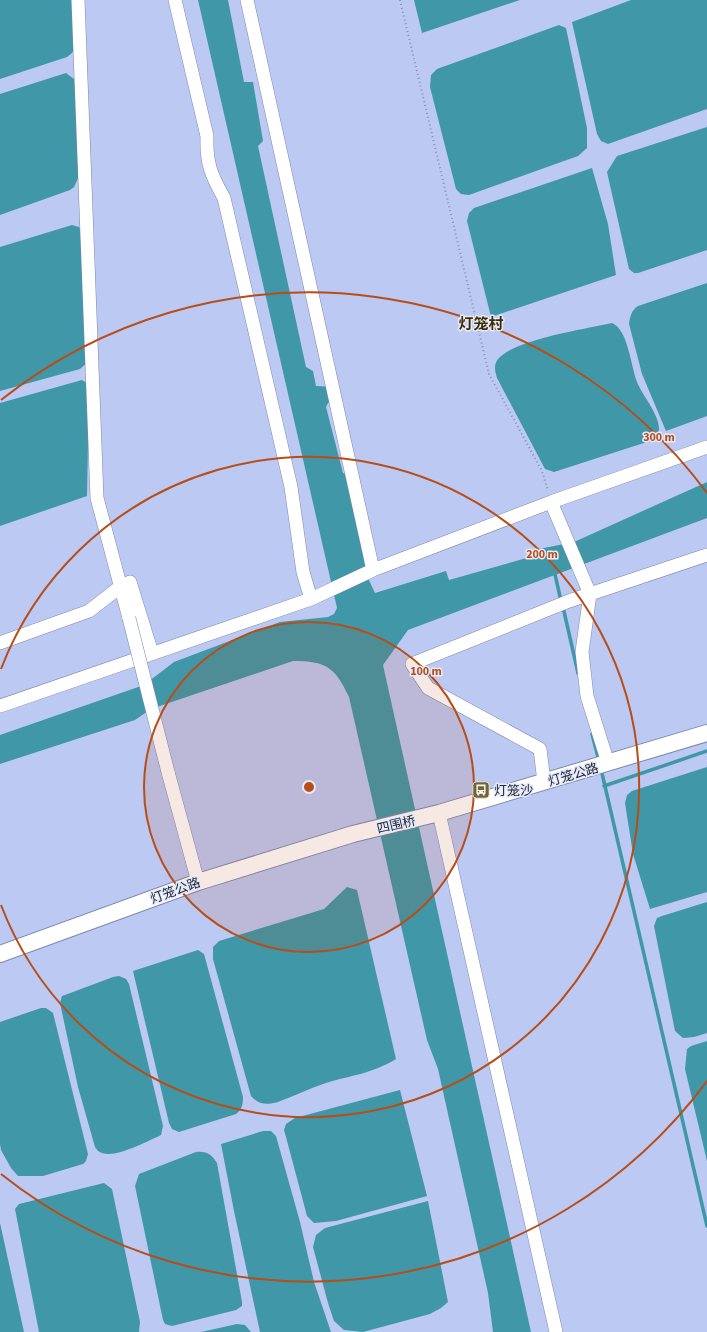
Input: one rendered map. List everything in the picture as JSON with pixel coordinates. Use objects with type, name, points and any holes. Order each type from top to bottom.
[{"type":"street","points":[[78,0],[97,498],[198,882]]},
{"type":"street","points":[[175,0],[207,136],[206,155],[213,178],[224,198],[291,487],[303,572],[311,599]]},
{"type":"street","points":[[247,0],[373,570]]},
{"type":"street","points":[[0,706],[311,599],[373,570],[551,502],[707,447]]},
{"type":"street","points":[[551,502],[590,594],[582,652],[587,696],[604,765]]},
{"type":"street","points":[[544,782],[540,749],[428,688],[412,664],[555,606],[707,555]]},
{"type":"street","points":[[0,643],[89,611],[120,587],[130,582],[152,653]]},
{"type":"street","name":"灯笼公路","points":[[439,814],[707,733]]},
{"type":"street","points":[[439,814],[556,1332]]},
{"type":"street","name":"四围桥","points":[[353,834],[439,814]]},
{"type":"street","name":"灯笼公路","points":[[0,954],[198,882],[353,834]]},
{"type":"path","points":[[400,0],[489,374],[542,471],[551,502]]},
{"type":"shaded area","points":[[0,0],[73,0],[75,48],[72,53],[67,57],[0,79]]},
{"type":"shaded area","points":[[198,0],[228,0],[244,82],[253,82],[263,141],[258,146],[306,367],[313,371],[316,386],[334,387],[334,400],[328,403],[326,407],[343,473],[349,475],[367,576],[375,593],[446,571],[449,580],[530,557],[529,551],[574,542],[707,482],[707,518],[408,630],[383,665],[531,1332],[493,1332],[488,1293],[438,1069],[427,1040],[349,697],[334,672],[322,664],[293,661],[151,709],[135,720],[0,764],[0,735],[144,685],[174,662],[280,622],[328,617],[334,614],[337,608]]},
{"type":"shaded area","points":[[414,0],[520,0],[422,33]]},
{"type":"shaded area","points":[[631,0],[707,0],[707,109],[608,144],[601,141],[597,134],[572,22]]},
{"type":"shaded area","points":[[559,25],[566,28],[587,128],[587,148],[578,156],[469,195],[461,194],[456,189],[430,87],[431,75],[437,69]]},
{"type":"shaded area","points":[[66,73],[74,79],[76,85],[79,176],[74,187],[70,190],[0,215],[0,94]]},
{"type":"shaded area","points":[[707,127],[707,250],[638,273],[634,273],[629,269],[607,172],[617,156]]},
{"type":"shaded area","points":[[592,168],[608,224],[616,275],[491,317],[467,221],[469,213],[474,208]]},
{"type":"shaded area","points":[[72,225],[79,227],[81,231],[88,362],[80,369],[0,391],[0,247]]},
{"type":"shaded area","points":[[707,283],[707,416],[666,431],[642,374],[629,324],[630,318],[633,311],[638,306]]},
{"type":"shaded area","points":[[612,323],[622,333],[625,340],[639,387],[657,418],[659,424],[658,433],[653,440],[554,472],[545,469],[497,378],[495,365],[499,358],[508,351],[521,345],[552,336]]},
{"type":"shaded area","points":[[82,380],[88,384],[89,391],[87,496],[0,526],[0,403]]},
{"type":"shaded area","points":[[707,767],[707,892],[650,909],[633,854],[625,803],[627,795],[632,791]]},
{"type":"shaded area","points":[[347,887],[357,890],[396,1059],[370,1071],[320,1085],[278,1102],[270,1104],[260,1103],[251,1096],[213,959],[213,947],[219,941],[324,909]]},
{"type":"shaded area","points":[[707,902],[707,1033],[694,1037],[683,1038],[675,1031],[654,926],[657,918]]},
{"type":"shaded area","points":[[198,950],[204,954],[243,1097],[243,1102],[241,1109],[236,1114],[179,1132],[172,1129],[169,1123],[133,971]]},
{"type":"shaded area","points":[[119,976],[126,979],[129,984],[163,1126],[161,1135],[136,1147],[119,1153],[104,1154],[98,1151],[95,1147],[78,1087],[60,1003],[62,996]]},
{"type":"shaded area","points":[[41,1008],[46,1008],[53,1013],[88,1154],[86,1161],[83,1164],[43,1176],[18,1176],[11,1168],[1,1150],[0,1144],[0,1022]]},
{"type":"shaded area","points":[[707,1041],[707,1161],[685,1069],[687,1049],[691,1046]]},
{"type":"shaded area","points":[[400,1090],[427,1196],[336,1221],[314,1223],[307,1216],[284,1130],[286,1124],[295,1118]]},
{"type":"shaded area","points":[[263,1131],[271,1131],[276,1136],[300,1222],[314,1282],[331,1332],[260,1332],[221,1144]]},
{"type":"shaded area","points":[[196,1152],[208,1154],[213,1157],[217,1163],[242,1306],[236,1310],[172,1326],[165,1324],[163,1320],[135,1186],[139,1174]]},
{"type":"shaded area","points":[[104,1183],[112,1189],[140,1322],[139,1332],[39,1332],[15,1209],[19,1204]]},
{"type":"shaded area","points":[[428,1201],[448,1302],[430,1314],[363,1332],[344,1330],[334,1321],[328,1303],[313,1247],[316,1235],[325,1228]]},
{"type":"shaded area","points":[[0,1223],[24,1332],[0,1332]]},
{"type":"shaded area","points":[[237,1324],[245,1325],[251,1332],[201,1332]]},
{"type":"waterway","points":[[554,570],[561,601]]},
{"type":"waterway","points":[[563,607],[578,673]]},
{"type":"waterway","points":[[592,734],[599,761]]},
{"type":"waterway","points":[[604,786],[707,751]]},
{"type":"waterway","points":[[601,769],[707,1226]]},
{"type":"place","name":"灯笼沙","points":[[481,790]]},
{"type":"district","name":"灯笼村","points":[[481,324]]}]
